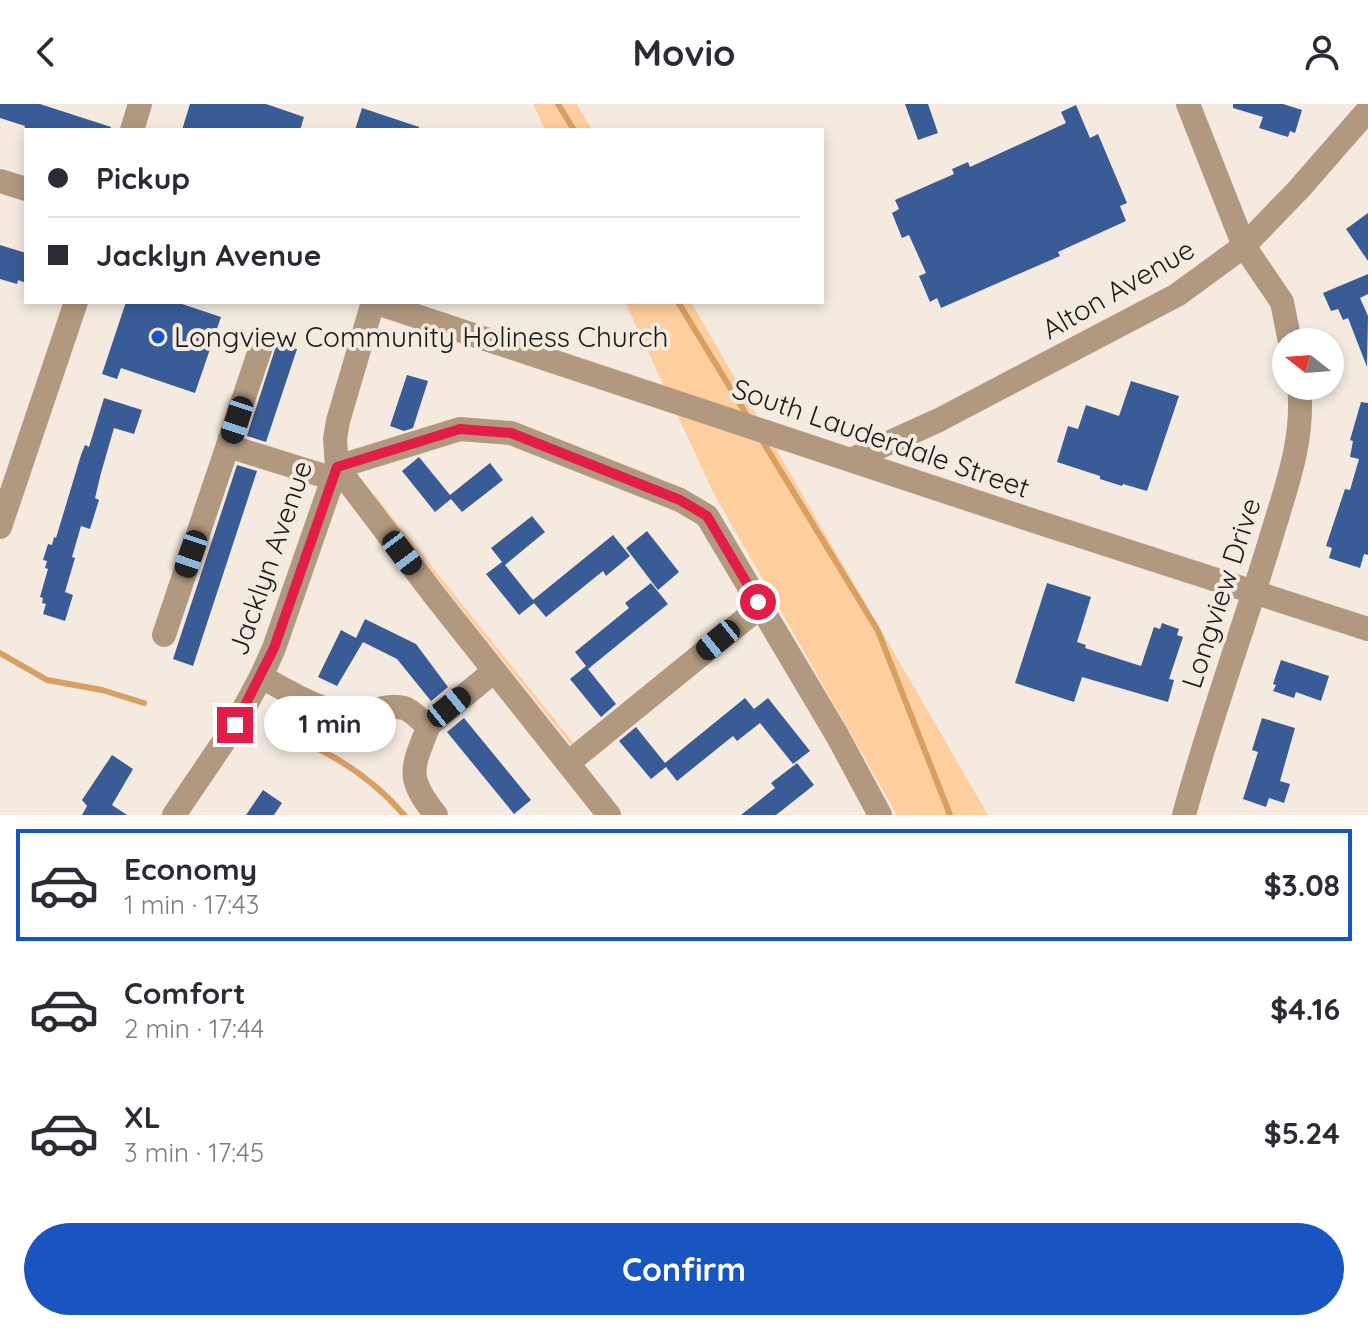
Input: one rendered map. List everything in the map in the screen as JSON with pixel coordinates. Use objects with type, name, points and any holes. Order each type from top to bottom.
[{"type":"street","points":[[133,128],[140,104]]},
{"type":"street","points":[[1188,104],[1244,246],[1282,302],[1287,328]]},
{"type":"street","name":"Alton Avenue","points":[[853,459],[952,413],[1177,295],[1244,246],[1368,110]]},
{"type":"street","points":[[0,181],[24,188]]},
{"type":"street","points":[[0,527],[75,304]]},
{"type":"street","name":"Jacklyn Avenue","points":[[174,815],[235,725],[274,648],[335,473],[335,439],[340,411],[373,304]]},
{"type":"street","name":"South Lauderdale Street","points":[[380,304],[1368,629]]},
{"type":"street","points":[[164,635],[263,341]]},
{"type":"street","name":"Longview Drive","points":[[1184,815],[1198,761],[1255,592],[1297,449],[1299,400]]},
{"type":"street","points":[[228,446],[335,473],[460,429],[511,433],[680,500],[707,516],[837,735],[880,815]]},
{"type":"street","points":[[335,473],[609,815]]},
{"type":"street","points":[[568,763],[761,606]]},
{"type":"street","points":[[436,815],[419,795],[414,781],[415,763],[429,725],[494,671]]},
{"type":"street","points":[[261,677],[318,705],[346,714],[395,706],[407,708],[429,725]]},
{"type":"shaded area","points":[[533,104],[577,104],[591,128],[544,128]]},
{"type":"shaded area","points":[[626,304],[692,304],[988,815],[897,815],[713,492]]},
{"type":"shaded area","points":[[374,494],[575,745],[570,744],[372,497]]},
{"type":"building","points":[[0,104],[40,104],[111,127],[24,128],[0,118]]},
{"type":"building","points":[[190,104],[266,104],[304,117],[301,128],[183,128]]},
{"type":"building","points":[[905,104],[928,104],[938,133],[918,140]]},
{"type":"building","points":[[1233,104],[1283,104],[1302,110],[1295,133],[1290,131],[1288,137],[1259,128],[1263,117],[1233,108]]},
{"type":"building","points":[[1076,105],[1090,138],[1098,134],[1127,203],[1120,206],[1126,221],[1058,252],[1060,256],[941,308],[937,298],[930,302],[919,276],[926,273],[909,235],[902,238],[892,213],[899,209],[895,200],[954,174],[952,169],[968,162],[970,167],[1066,123],[1061,112]]},
{"type":"building","points":[[362,108],[419,127],[419,128],[356,128]]},
{"type":"building","points":[[1368,213],[1368,261],[1346,229]]},
{"type":"building","points":[[0,245],[24,252],[24,282],[18,280],[17,284],[0,279]]},
{"type":"building","points":[[1368,274],[1368,294],[1360,298],[1368,316],[1367,367],[1348,318],[1343,320],[1338,309],[1331,311],[1323,293]]},
{"type":"building","points":[[125,304],[182,304],[221,317],[195,393],[121,368],[117,379],[102,374]]},
{"type":"building","points":[[277,343],[297,349],[266,442],[247,436]]},
{"type":"building","points":[[407,375],[428,381],[413,428],[404,431],[390,426]]},
{"type":"building","points":[[1131,381],[1179,396],[1147,491],[1100,479],[1100,476],[1057,462],[1068,426],[1078,429],[1086,405],[1119,416]]},
{"type":"building","points":[[104,398],[142,410],[134,434],[114,428],[90,529],[81,526],[72,557],[75,558],[65,592],[73,595],[65,621],[43,614],[46,604],[40,597],[48,569],[45,568],[47,561],[43,560],[48,544],[52,545],[56,538],[81,455],[85,445],[89,447]]},
{"type":"building","points":[[1361,402],[1368,403],[1368,555],[1364,554],[1360,568],[1329,558],[1332,548],[1326,546],[1345,489],[1350,490],[1359,459],[1350,457],[1353,441],[1350,440]]},
{"type":"building","points":[[419,457],[450,495],[490,463],[503,480],[462,512],[451,499],[435,512],[402,471]]},
{"type":"building","points":[[237,465],[257,471],[193,666],[173,659]]},
{"type":"building","points":[[532,516],[545,532],[505,565],[533,600],[613,535],[630,556],[606,576],[603,571],[546,617],[534,603],[519,615],[486,574],[502,562],[491,548]]},
{"type":"building","points":[[647,531],[679,572],[658,590],[626,548]]},
{"type":"building","points":[[651,583],[668,604],[588,669],[616,704],[601,717],[570,679],[586,666],[575,652],[629,608],[625,603]]},
{"type":"building","points":[[1047,583],[1091,597],[1077,642],[1086,645],[1085,648],[1141,666],[1154,627],[1160,629],[1162,623],[1179,629],[1177,635],[1183,637],[1169,679],[1174,680],[1168,702],[1082,677],[1074,702],[1015,683]]},
{"type":"building","points":[[365,619],[416,644],[448,687],[431,701],[397,659],[363,642],[337,686],[318,677],[341,630],[356,638]]},
{"type":"building","points":[[1281,660],[1329,676],[1321,701],[1296,692],[1294,698],[1273,691]]},
{"type":"building","points":[[745,698],[754,709],[768,698],[810,751],[793,764],[760,723],[737,741],[733,736],[677,781],[666,767],[651,779],[619,741],[636,727],[665,763]]},
{"type":"building","points":[[464,718],[531,800],[514,814],[447,732]]},
{"type":"building","points":[[1262,718],[1295,728],[1280,781],[1290,784],[1284,803],[1269,798],[1266,807],[1243,799],[1258,752],[1252,750]]},
{"type":"building","points":[[112,755],[133,769],[112,805],[127,815],[82,815],[87,806],[82,800]]},
{"type":"building","points":[[797,763],[814,785],[776,815],[741,815],[775,788],[771,783]]},
{"type":"building","points":[[263,790],[282,803],[274,815],[246,815]]},
{"type":"waterway","points":[[558,104],[573,128]]},
{"type":"waterway","points":[[679,304],[748,417]]},
{"type":"waterway","points":[[760,437],[878,631],[950,815]]},
{"type":"waterway","points":[[0,653],[47,680],[102,690],[144,703]]},
{"type":"waterway","points":[[282,733],[349,766],[378,788],[404,815]]},
{"type":"place","name":"Longview Community Holiness Church","points":[[158,337]]},
{"type":"route","points":[[235,725],[274,648],[337,467],[460,429],[511,433],[680,500],[707,516],[758,602]]}]
